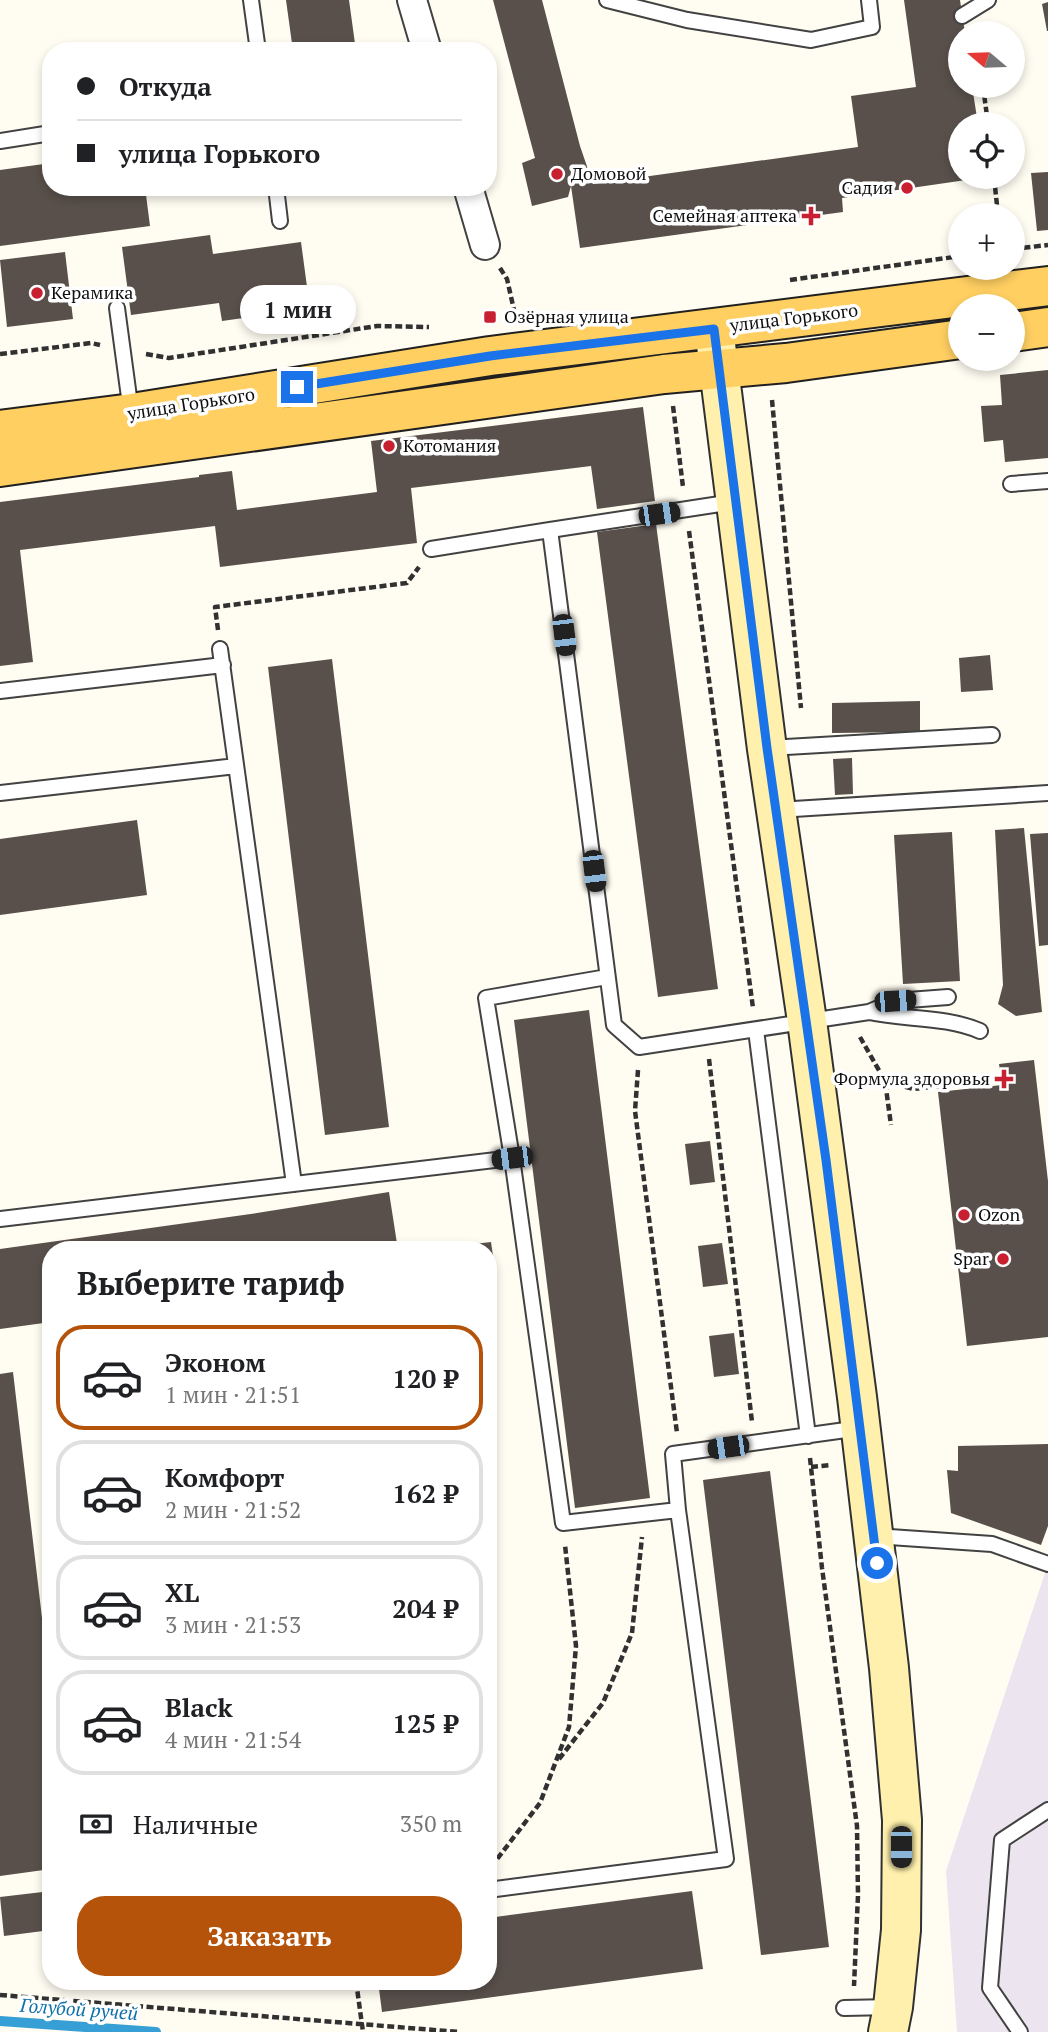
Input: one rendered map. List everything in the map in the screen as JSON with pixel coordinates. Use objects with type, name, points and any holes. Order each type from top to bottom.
[{"type":"main road","name":"улица Горького","points":[[0,430],[132,413],[490,356],[1048,286]]},
{"type":"main road","points":[[1025,330],[1048,327]]},
{"type":"main road","points":[[714,329],[767,748],[777,810],[822,1019],[902,1819],[901,1930],[890,2020]]},
{"type":"main road","name":"улица Горького","points":[[0,467],[719,368],[786,363],[948,342]]},
{"type":"street","points":[[412,0],[424,42]]},
{"type":"street","points":[[470,196],[485,245]]},
{"type":"lane","points":[[251,0],[257,42]]},
{"type":"lane","points":[[607,0],[687,20],[811,40],[872,27],[869,0]]},
{"type":"lane","points":[[962,16],[988,0]]},
{"type":"lane","points":[[0,141],[42,134]]},
{"type":"lane","points":[[277,196],[280,221]]},
{"type":"lane","points":[[117,308],[132,413]]},
{"type":"lane","points":[[1011,484],[1048,481]]},
{"type":"lane","points":[[431,549],[734,501]]},
{"type":"lane","points":[[550,530],[614,1025],[639,1047],[869,1012],[895,1001],[948,997]]},
{"type":"lane","points":[[220,649],[294,1184]]},
{"type":"lane","points":[[0,691],[223,665]]},
{"type":"lane","points":[[767,748],[992,735]]},
{"type":"lane","points":[[0,793],[236,765]]},
{"type":"lane","points":[[777,810],[1048,793]]},
{"type":"lane","points":[[607,976],[486,998],[512,1158],[563,1523],[678,1510]]},
{"type":"lane","points":[[869,1012],[962,1023],[980,1031]]},
{"type":"lane","points":[[756,1030],[808,1436]]},
{"type":"lane","points":[[0,1219],[512,1158]]},
{"type":"lane","points":[[497,1889],[726,1858],[678,1510],[673,1454],[861,1428]]},
{"type":"lane","points":[[874,1536],[992,1544],[1048,1564]]},
{"type":"lane","points":[[1020,2032],[990,1988],[1002,1840],[1048,1810]]},
{"type":"lane","points":[[848,2008],[890,2020]]},
{"type":"path","points":[[485,245],[507,279],[517,324]]},
{"type":"path","points":[[1025,248],[1048,245]]},
{"type":"path","points":[[799,278],[948,258]]},
{"type":"path","points":[[0,354],[91,343],[169,358],[377,326]]},
{"type":"path","points":[[673,404],[756,1030]]},
{"type":"path","points":[[220,649],[215,607],[407,583],[431,549]]},
{"type":"path","points":[[822,1019],[857,1031],[885,1082],[891,1125]]},
{"type":"path","points":[[706,1037],[755,1443]]},
{"type":"path","points":[[639,1047],[635,1111],[677,1436],[673,1454]]},
{"type":"path","points":[[885,1082],[913,1090],[974,1082],[976,1088]]},
{"type":"path","points":[[808,1436],[822,1568],[857,1826],[858,1895],[848,2008]]},
{"type":"path","points":[[556,1762],[603,1703],[632,1633],[641,1539],[652,1512]]},
{"type":"path","points":[[497,1858],[540,1803],[569,1727],[576,1646],[563,1523]]},
{"type":"path","points":[[357,1990],[363,2032]]},
{"type":"path","points":[[0,1994],[459,2032]]},
{"type":"shaded area","points":[[1048,1564],[1048,2032],[957,2032],[946,1871]]},
{"type":"building","points":[[286,0],[349,0],[355,42],[292,42]]},
{"type":"building","points":[[493,0],[542,0],[580,146],[593,184],[858,147],[851,96],[916,87],[904,0],[960,0],[963,21],[948,21],[948,98],[974,98],[976,112],[948,112],[948,183],[842,198],[843,212],[580,248],[571,186],[568,197],[532,206],[522,163],[535,158]]},
{"type":"building","points":[[1048,2],[1048,31],[1047,31],[1042,4]]},
{"type":"building","points":[[42,164],[42,196],[146,196],[150,226],[0,246],[0,170]]},
{"type":"building","points":[[1048,172],[1048,230],[1037,231],[1031,173]]},
{"type":"building","points":[[210,235],[213,254],[301,242],[310,309],[222,321],[219,303],[131,315],[122,247]]},
{"type":"building","name":"Керамика","points":[[65,252],[73,319],[7,327],[0,260]]},
{"type":"building","points":[[1048,370],[1048,458],[1005,462],[1003,440],[984,442],[981,406],[1002,405],[1000,375]]},
{"type":"building","points":[[643,407],[655,501],[597,509],[591,466],[411,488],[417,543],[220,567],[215,526],[20,550],[33,662],[0,666],[0,502],[232,471],[237,510],[377,492],[371,441]]},
{"type":"building","points":[[656,524],[718,989],[658,997],[597,532]]},
{"type":"building","points":[[990,655],[993,690],[961,692],[959,658]]},
{"type":"building","points":[[332,659],[389,1127],[325,1135],[268,667]]},
{"type":"building","points":[[920,701],[920,732],[832,733],[832,703]]},
{"type":"building","points":[[852,758],[853,794],[835,795],[833,759]]},
{"type":"building","points":[[137,820],[147,895],[0,915],[0,839]]},
{"type":"building","points":[[1024,828],[1042,1012],[1016,1016],[998,1004],[1003,985],[995,830]]},
{"type":"building","points":[[952,832],[960,981],[903,984],[894,835]]},
{"type":"building","points":[[1048,833],[1048,945],[1039,946],[1030,834]]},
{"type":"building","points":[[589,1010],[650,1498],[575,1508],[514,1020]]},
{"type":"building","name":"Spar","points":[[1034,1060],[1048,1181],[1048,1337],[967,1346],[938,1092],[1002,1085],[999,1064]]},
{"type":"building","points":[[710,1141],[715,1182],[690,1185],[685,1144]]},
{"type":"building","points":[[389,1192],[397,1241],[57,1241]]},
{"type":"building","points":[[42,1243],[42,1323],[0,1329],[0,1249]]},
{"type":"building","points":[[722,1243],[728,1284],[703,1287],[698,1246]]},
{"type":"building","points":[[734,1333],[739,1374],[714,1377],[709,1336]]},
{"type":"building","points":[[13,1372],[42,1618],[42,1870],[0,1876],[0,1374]]},
{"type":"building","points":[[1048,1444],[1048,1526],[1041,1545],[951,1513],[947,1470],[958,1471],[958,1446]]},
{"type":"building","points":[[770,1471],[829,1947],[761,1955],[703,1480]]},
{"type":"building","points":[[692,1891],[703,1969],[382,2012],[379,1990],[497,1990],[497,1917]]},
{"type":"building","points":[[42,1892],[42,1931],[4,1936],[0,1897]]},
{"type":"waterway","name":"Голубой ручей","points":[[0,2021],[156,2032]]},
{"type":"place","name":"Домовой","points":[[557,174]]},
{"type":"place","name":"Садия","points":[[907,188]]},
{"type":"place","name":"Семейная аптека","points":[[811,216]]},
{"type":"place","name":"Керамика","points":[[37,293]]},
{"type":"place","name":"Озёрная улица","points":[[490,317]]},
{"type":"place","name":"Котомания","points":[[389,446]]},
{"type":"place","name":"Формула здоровья","points":[[1004,1079]]},
{"type":"place","name":"Ozon","points":[[964,1215]]},
{"type":"place","name":"Spar","points":[[1003,1259]]},
{"type":"route","points":[[297,387],[490,356],[714,329],[767,748],[804,994],[858,1397],[877,1563]]}]
